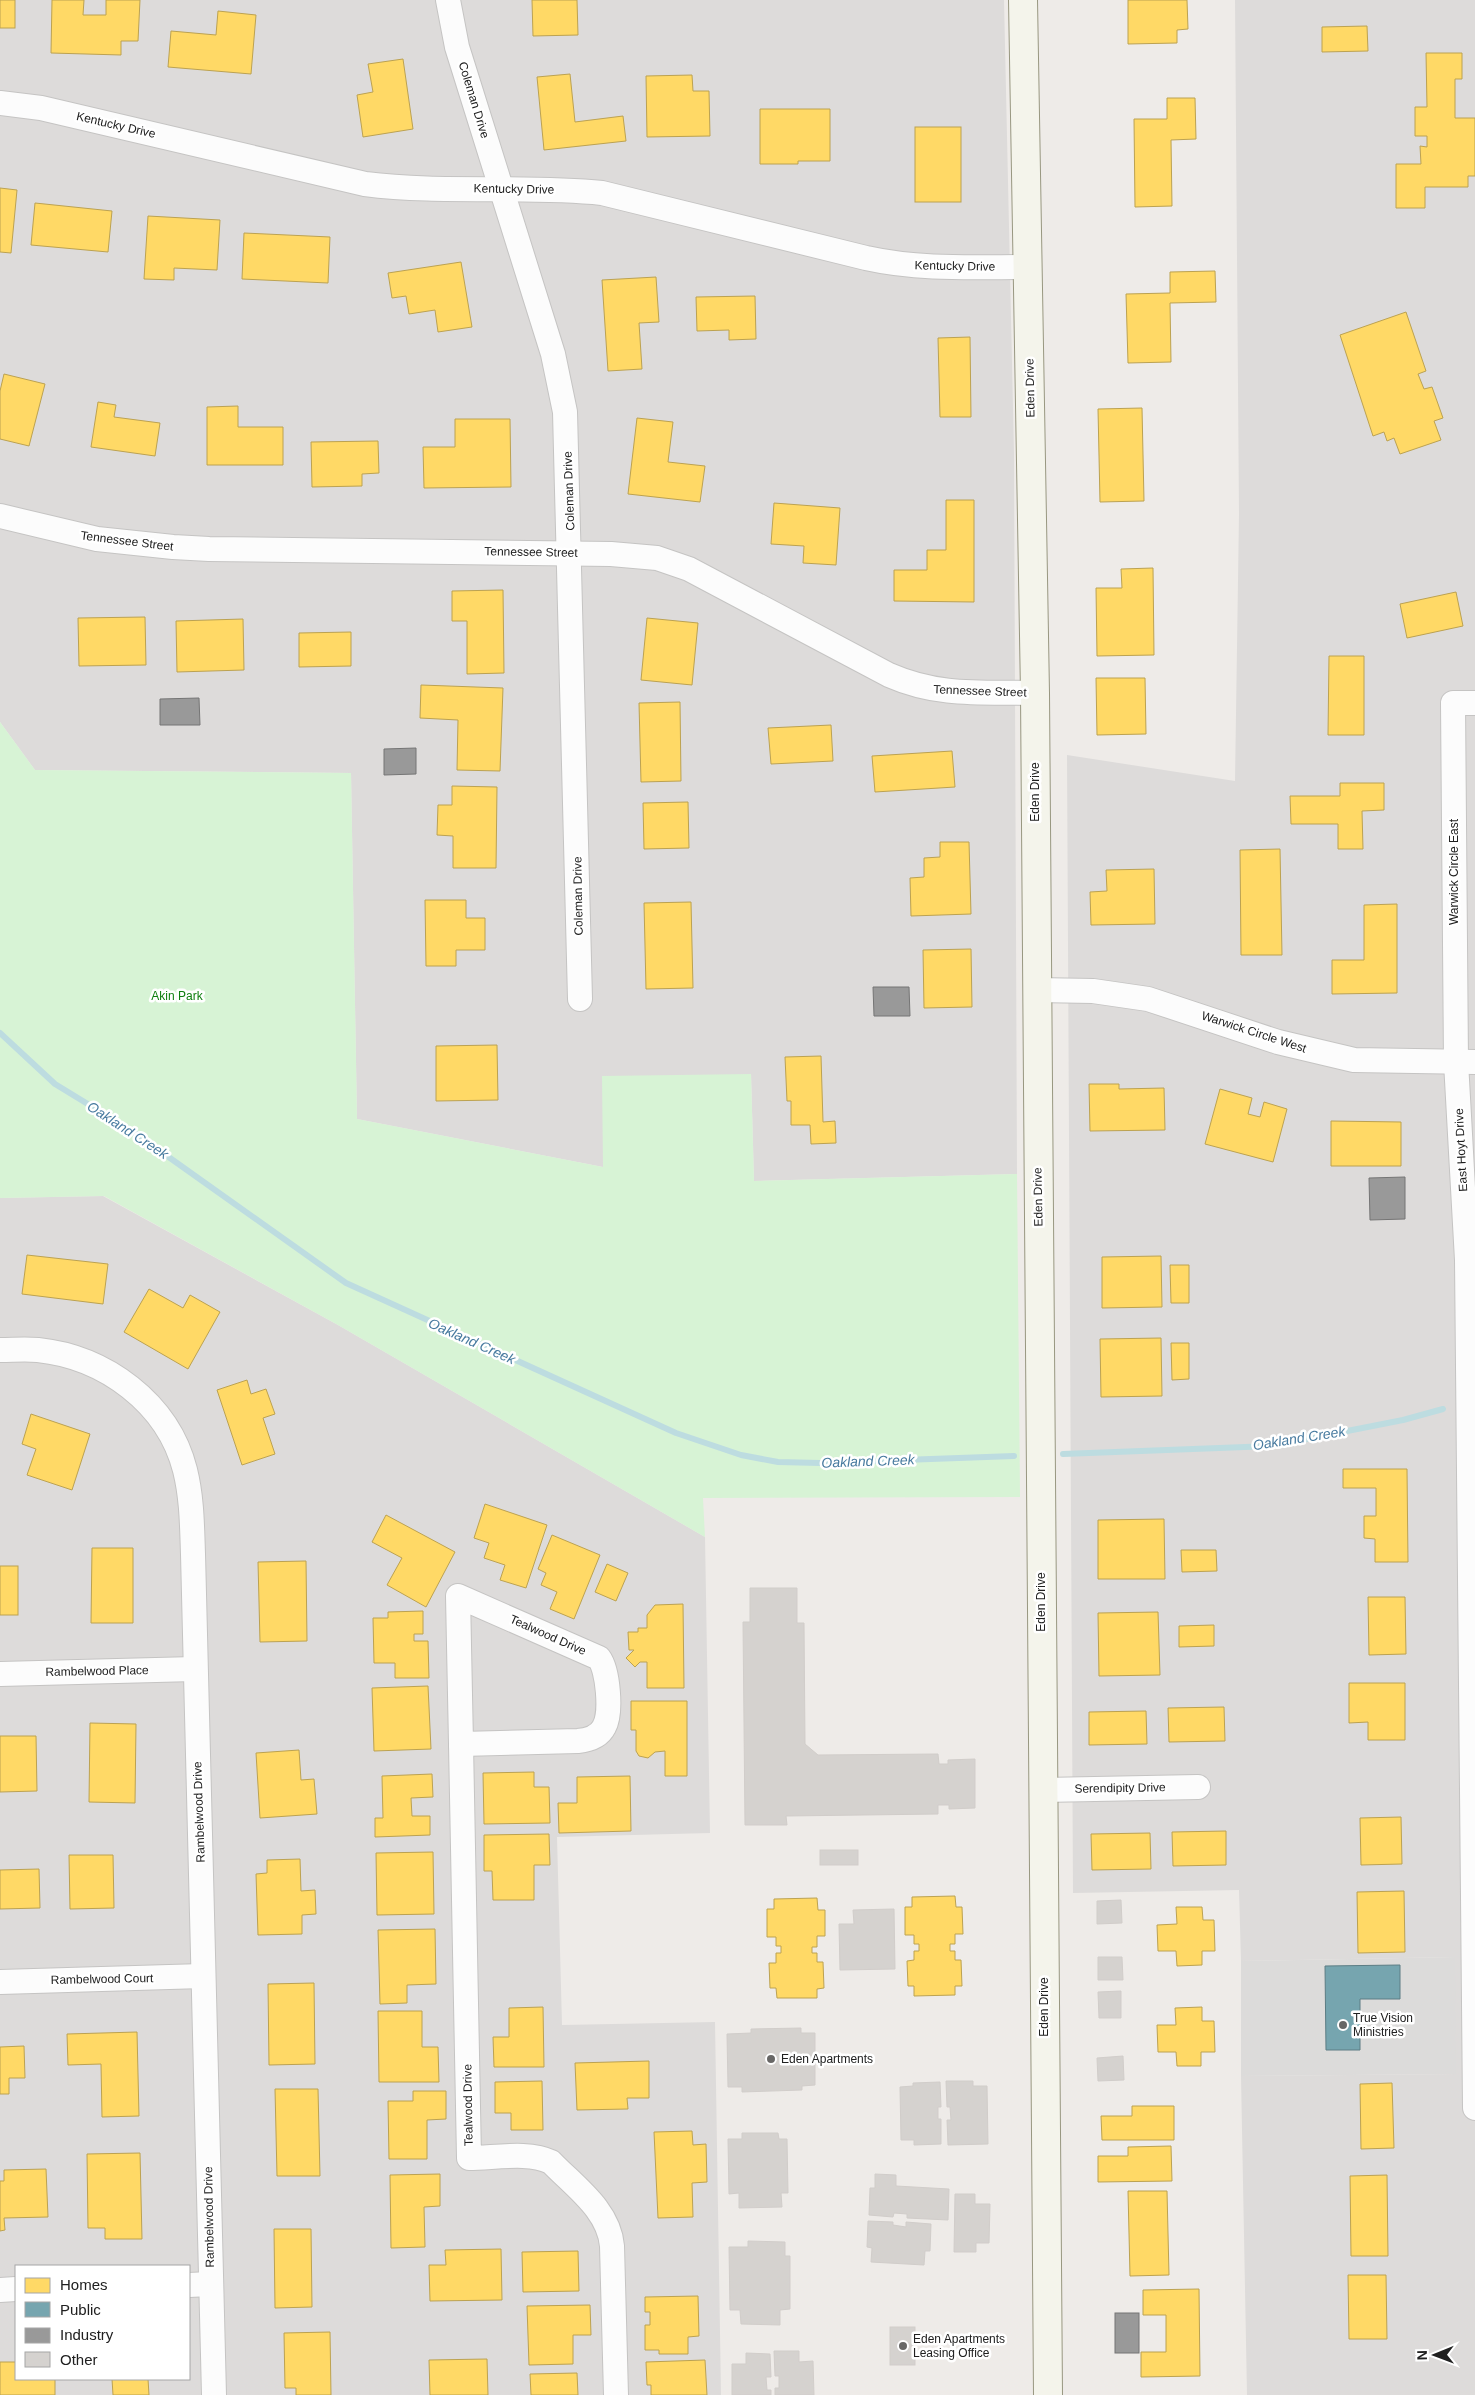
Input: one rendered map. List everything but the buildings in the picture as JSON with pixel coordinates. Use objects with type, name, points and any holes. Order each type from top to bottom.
[{"type":"street","name":"Coleman Drive","points":[[448,0],[457,47],[502,189],[562,392],[567,433],[580,999]]},
{"type":"street","name":"Eden Drive","points":[[1023,0],[1034,693],[1048,2395]]},
{"type":"street","name":"Kentucky Drive","points":[[0,103],[48,109],[351,182],[409,188],[562,190],[618,195],[847,254],[904,266],[926,268],[1028,267]]},
{"type":"street","name":"Tennessee Street","points":[[0,516],[97,539],[210,549],[570,552],[646,556],[684,566],[889,675],[919,687],[953,692],[1034,693]]},
{"type":"street","name":"Warwick Circle East","points":[[1465,1062],[1453,703],[1475,703]]},
{"type":"street","name":"Warwick Circle West","points":[[1036,990],[1093,991],[1148,999],[1278,1042],[1347,1058],[1374,1061],[1465,1062]]},
{"type":"street","name":"East Hoyt Drive","points":[[1465,1062],[1475,2108]]},
{"type":"street","name":"Rambelwood Drive","points":[[0,1350],[30,1349],[50,1352],[104,1369],[137,1393],[164,1424],[179,1454],[188,1487],[193,1554],[203,1976],[199,2284],[214,2395]]},
{"type":"street","name":"Tealwood Drive","points":[[461,1744],[578,1741],[594,1737],[604,1728],[607,1719],[607,1678],[604,1665],[599,1658],[586,1651],[458,1596],[469,2158],[529,2157],[551,2162],[605,2219],[610,2231],[612,2246],[616,2395]]},
{"type":"street","name":"Rambelwood Place","points":[[0,1674],[195,1669]]},
{"type":"street","name":"Serendipity Drive","points":[[1043,1790],[1198,1787]]},
{"type":"street","name":"Rambelwood Court","points":[[0,1982],[203,1976]]},
{"type":"street","points":[[0,2290],[15,2289]]},
{"type":"shaded area","points":[[0,0],[1004,0],[1014,453],[1017,1174],[754,1181],[751,1074],[603,1167],[357,1119],[351,773],[35,770],[0,722]]},
{"type":"shaded area","points":[[1235,0],[1475,0],[1475,2395],[1247,2395],[1241,2076],[1455,2074],[1455,1957],[1241,1961],[1239,1890],[1073,1893],[1067,755],[1235,781],[1239,514]]},
{"type":"shaded area","points":[[103,1196],[338,1325],[705,1537],[710,1833],[557,1837],[562,2025],[715,2022],[721,2395],[0,2395],[0,1198]]},
{"type":"shaded area","points":[[1455,1957],[1456,2074],[1241,2076],[1241,1961]]},
{"type":"green space","name":"Akin Park","points":[[0,722],[35,770],[351,773],[357,1119],[603,1167],[602,1076],[751,1074],[754,1181],[1017,1174],[1020,1497],[703,1498],[705,1537],[338,1325],[104,1196],[0,1198]]},
{"type":"waterway","name":"Oakland Creek","points":[[0,1033],[55,1084],[132,1131],[346,1283],[676,1433],[741,1455],[778,1462],[820,1463],[1014,1456]]},
{"type":"waterway","name":"Oakland Creek","points":[[1063,1454],[1271,1446],[1403,1420],[1443,1409]]},
{"type":"place","name":"True Vision Ministries","points":[[1343,2025]]},
{"type":"place","name":"Eden Apartments","points":[[771,2059]]},
{"type":"place","name":"Eden Apartments Leasing Office","points":[[903,2346]]}]
